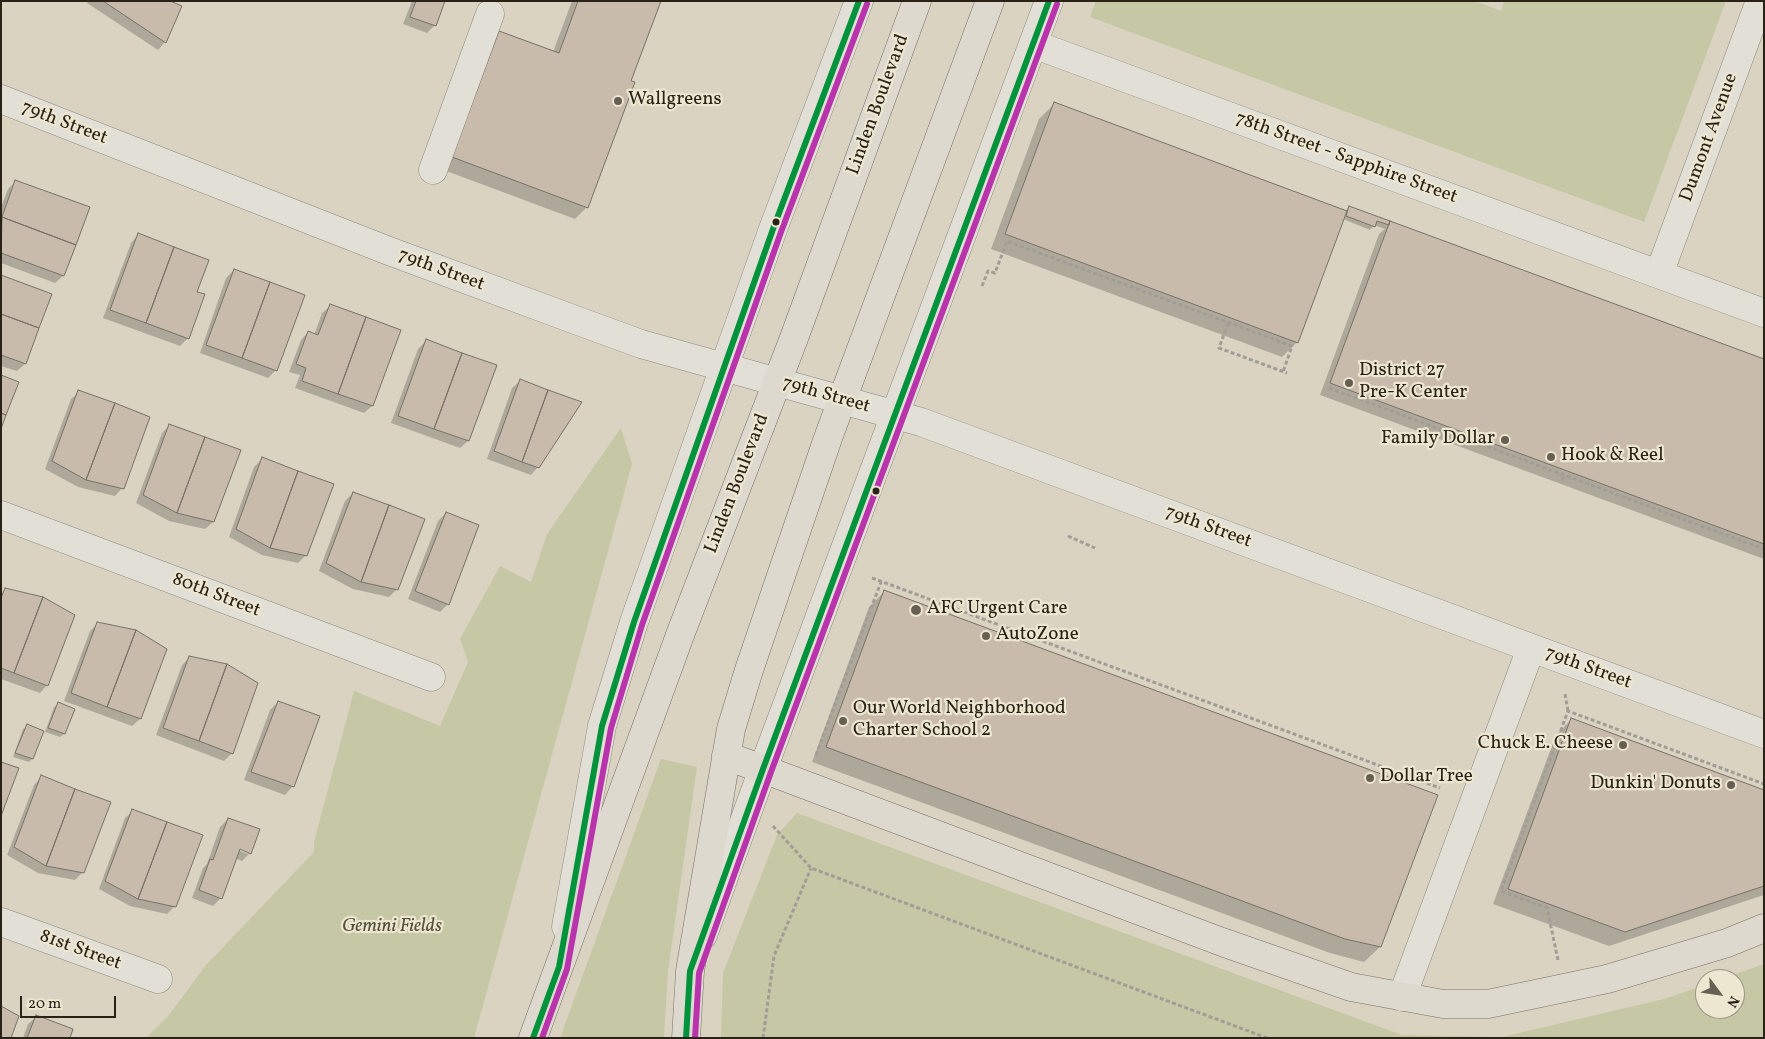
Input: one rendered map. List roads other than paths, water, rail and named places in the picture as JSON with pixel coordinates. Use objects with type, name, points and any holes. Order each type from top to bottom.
[{"type":"main road","name":"Linden Boulevard","points":[[533,1038],[680,635],[777,382],[917,1]]},
{"type":"main road","points":[[686,1038],[690,971],[731,729],[749,670],[842,400],[990,1]]},
{"type":"main road","points":[[726,756],[1222,942],[1352,987],[1443,1004],[1488,1004],[1607,979],[1727,943],[1764,928]]},
{"type":"street","name":"Linden Boulevard","points":[[559,967],[602,726],[634,622],[773,229],[859,1]]},
{"type":"street","points":[[690,971],[763,769],[1049,1]]},
{"type":"street","name":"Dumont Avenue","points":[[1659,274],[1760,1]]},
{"type":"street","points":[[433,170],[490,14]]},
{"type":"street","name":"78th Street - Sapphire Street","points":[[1033,44],[1764,313]]},
{"type":"street","name":"79th Street","points":[[1,99],[389,251],[641,344],[939,429],[1764,734]]},
{"type":"street","name":"80th Street","points":[[1,515],[431,676]]},
{"type":"street","points":[[1402,997],[1532,648]]},
{"type":"street","name":"81st Street","points":[[1,922],[158,980]]},
{"type":"place","name":"Wallgreens","points":[[618,101]]},
{"type":"place","name":"District 27 Pre-K Center","points":[[1349,383]]},
{"type":"place","name":"Family Dollar","points":[[1505,440]]},
{"type":"place","name":"Hook & Reel","points":[[1551,457]]},
{"type":"place","name":"AFC Urgent Care","points":[[916,610]]},
{"type":"place","name":"AutoZone","points":[[986,636]]},
{"type":"place","name":"Our World Neighborhood Charter School 2","points":[[843,721]]},
{"type":"place","name":"Chuck E. Cheese","points":[[1623,745]]},
{"type":"place","name":"Dollar Tree","points":[[1370,778]]},
{"type":"place","name":"Dunkin' Donuts","points":[[1731,785]]},
{"type":"park label","name":"Gemini Fields","points":[[392,928]]}]
